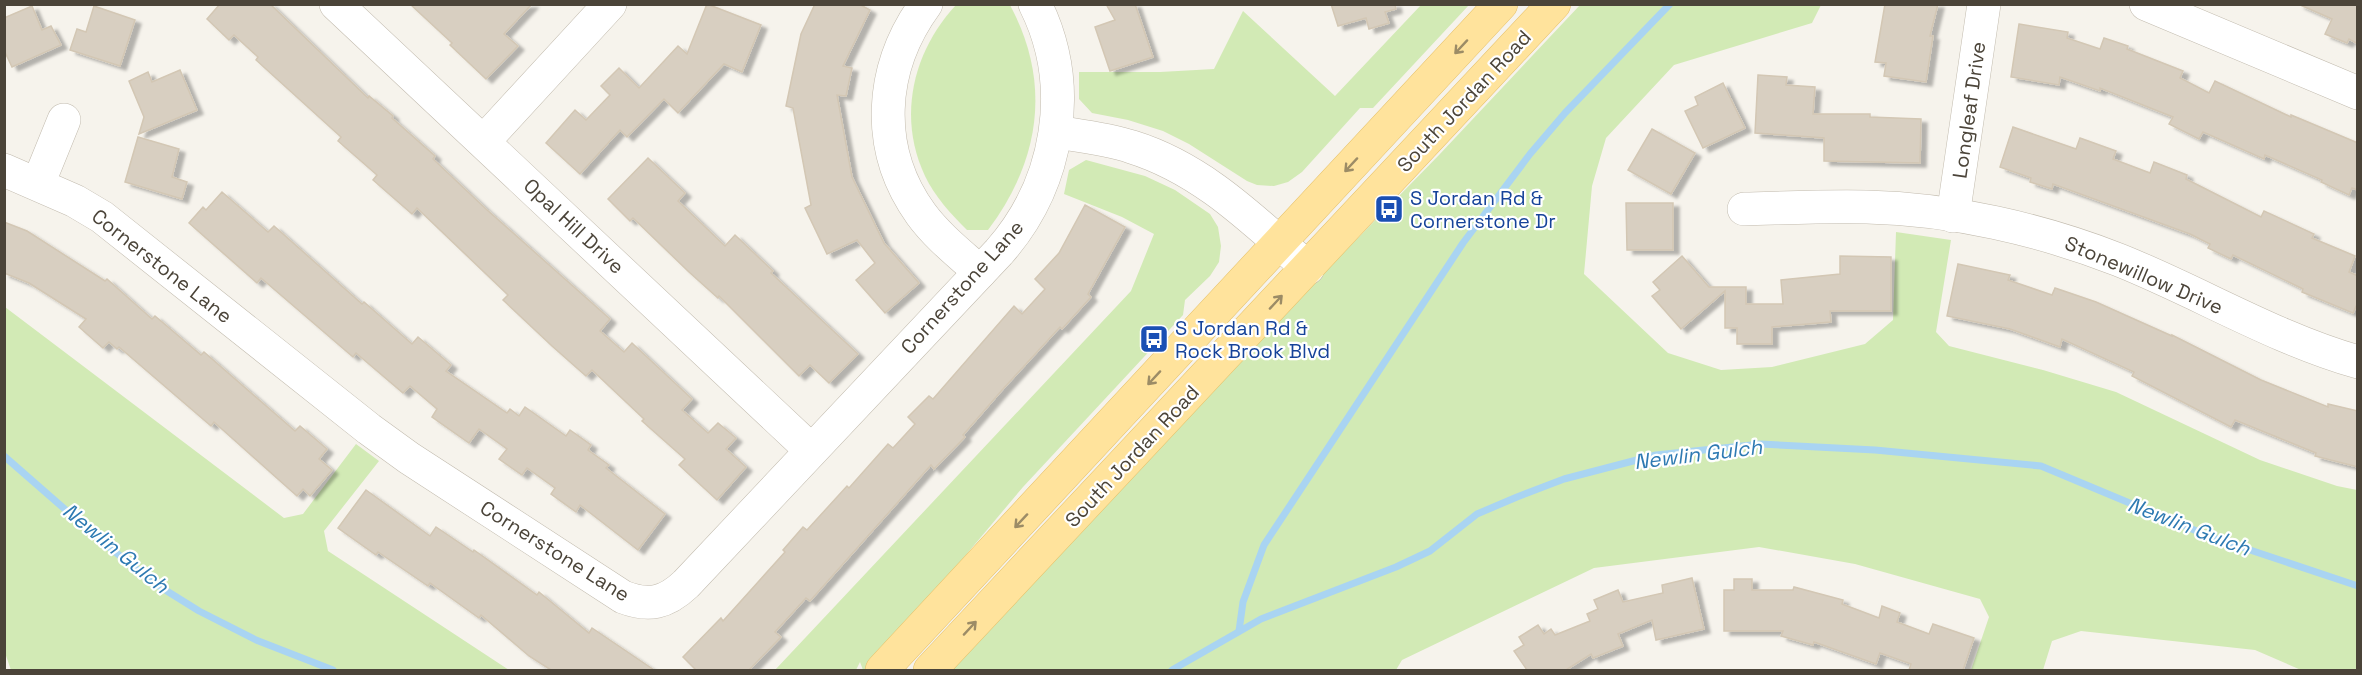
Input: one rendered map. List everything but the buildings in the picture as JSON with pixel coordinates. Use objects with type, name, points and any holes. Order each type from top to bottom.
[{"type":"main road","name":"South Jordan Road","points":[[882,670],[1502,4]]},
{"type":"main road","name":"South Jordan Road","points":[[930,670],[1554,4]]},
{"type":"street","name":"Opal Hill Drive","points":[[336,4],[811,450]]},
{"type":"street","points":[[484,141],[610,4]]},
{"type":"street","points":[[926,4],[902,42],[893,70],[888,93],[890,140],[899,175],[922,215],[980,272]]},
{"type":"street","name":"Cornerstone Lane","points":[[4,170],[75,201],[109,223],[360,422],[409,458],[617,593],[636,602],[657,603],[678,592],[980,272],[1013,236],[1028,213],[1047,167],[1056,132],[1058,94],[1055,60],[1035,4]]},
{"type":"street","name":"Longleaf Drive","points":[[1953,216],[1984,4]]},
{"type":"street","points":[[2146,4],[2358,93]]},
{"type":"street","points":[[38,184],[64,120]]},
{"type":"street","points":[[1056,132],[1130,146],[1185,170],[1224,195],[1308,268]]},
{"type":"street","name":"Stonewillow Drive","points":[[1744,209],[1866,207],[1953,216],[2036,232],[2101,253],[2288,337],[2358,362]]},
{"type":"green space","points":[[956,5],[1010,5],[1023,34],[1032,63],[1035,92],[1034,121],[1029,149],[1006,204],[988,230],[967,230],[938,198],[925,176],[912,131],[911,108],[920,64],[941,23]]},
{"type":"green space","points":[[1421,5],[1469,5],[1373,108],[1360,108],[1302,172],[1288,182],[1274,186],[1257,185],[1247,181],[1189,144],[1163,131],[1128,120],[1092,113],[1079,99],[1079,72],[1214,69],[1243,11],[1335,96]]},
{"type":"green space","points":[[1580,5],[1821,5],[1812,23],[1674,65],[1606,138],[1592,186],[1584,274],[1668,353],[1721,370],[1772,367],[1865,344],[1893,320],[1896,232],[1951,240],[1936,332],[1949,346],[2043,370],[2116,392],[2260,460],[2337,486],[2357,490],[2357,670],[2301,670],[2255,650],[2081,631],[2052,641],[2043,670],[1971,670],[1989,617],[1980,599],[1855,564],[1759,547],[1594,568],[1402,660],[1396,670],[951,670],[1226,373],[1439,155]]},
{"type":"green space","points":[[1086,160],[1145,176],[1175,190],[1210,214],[1218,227],[1221,246],[1219,262],[1210,276],[1185,300],[1183,315],[1023,487],[866,670],[863,670],[860,662],[856,670],[775,670],[1131,291],[1154,234],[1122,217],[1064,194],[1069,170]]},
{"type":"green space","points":[[5,307],[284,518],[303,514],[356,444],[379,461],[324,531],[328,551],[509,670],[11,670],[4,650]]},
{"type":"waterway","points":[[1239,631],[1243,602],[1264,545],[1463,243],[1530,154],[1565,113],[1670,4]]},
{"type":"waterway","name":"Newlin Gulch","points":[[1172,670],[1261,619],[1396,567],[1430,551],[1477,514],[1517,497],[1564,479],[1656,455],[1761,444],[1875,450],[2041,466],[2211,537],[2358,586]]},
{"type":"waterway","name":"Newlin Gulch","points":[[4,456],[99,539],[154,583],[199,611],[256,640],[333,670]]},
{"type":"place","name":"S Jordan Rd & Cornerstone Dr","points":[[1389,209]]},
{"type":"place","name":"S Jordan Rd & Rock Brook Blvd","points":[[1154,339]]}]
